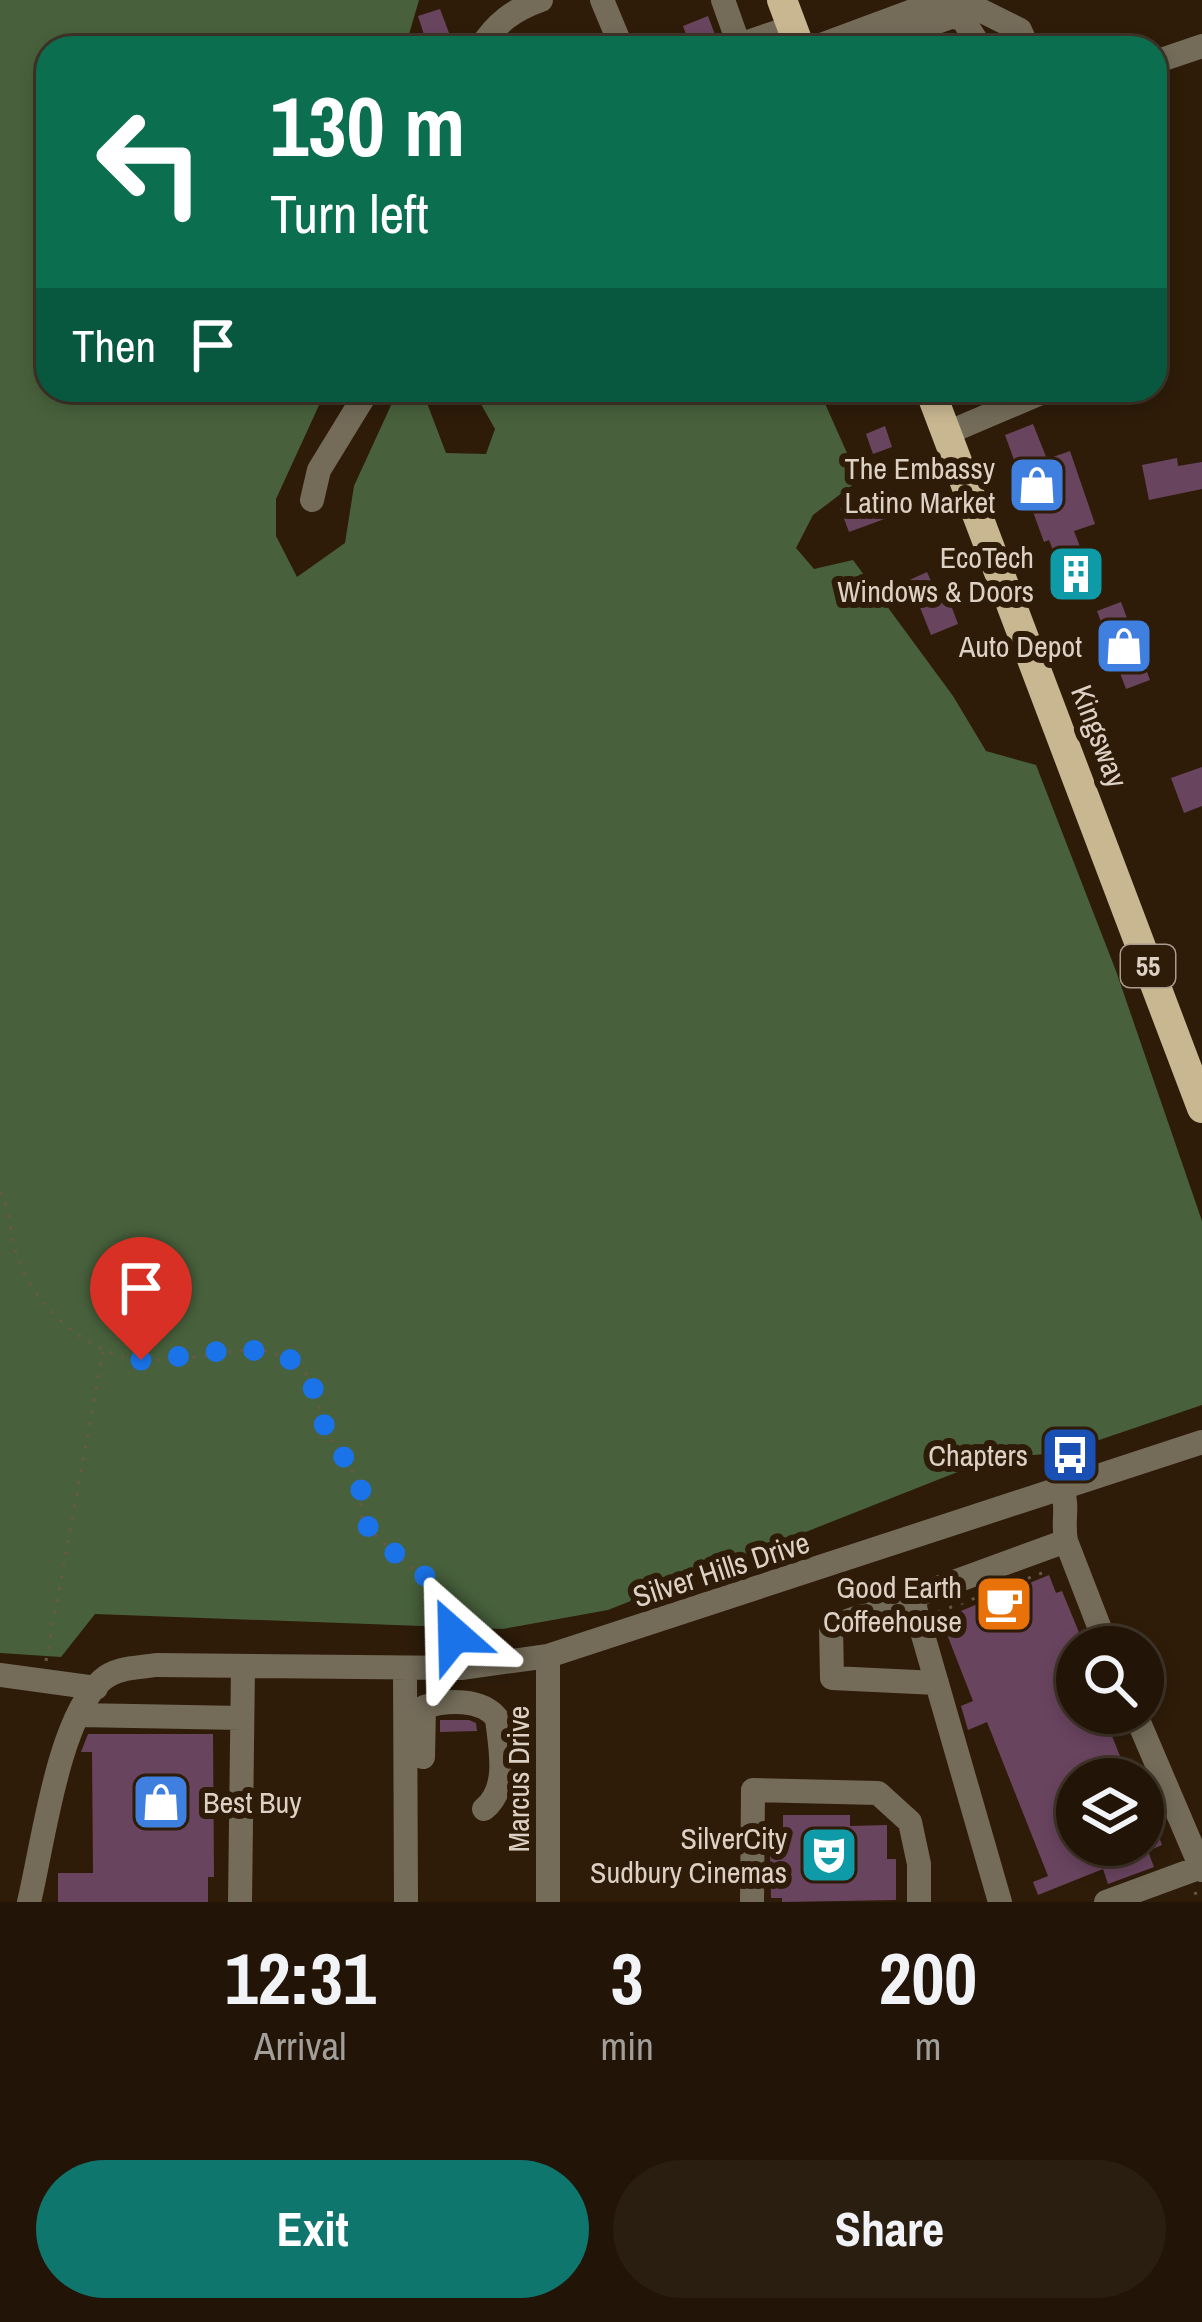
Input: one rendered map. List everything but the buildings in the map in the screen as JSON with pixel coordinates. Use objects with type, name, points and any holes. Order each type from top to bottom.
[{"type":"main road","name":"Kingsway","points":[[935,402],[1202,1108]]},
{"type":"street","points":[[487,36],[516,9],[542,0]]},
{"type":"street","points":[[602,0],[617,36]]},
{"type":"street","points":[[723,0],[737,36]]},
{"type":"street","points":[[797,31],[880,23],[942,0]]},
{"type":"street","points":[[880,23],[906,33],[964,11],[1020,30],[1023,36]]},
{"type":"street","points":[[964,11],[988,36]]},
{"type":"street","points":[[1167,58],[1202,46]]},
{"type":"street","points":[[312,500],[319,470],[361,402]]},
{"type":"street","points":[[947,433],[1007,402]]},
{"type":"street","name":"Silver Hills Drive","points":[[96,1688],[120,1670],[156,1665],[461,1668],[548,1656],[1202,1442]]},
{"type":"street","points":[[1062,1486],[1068,1508],[1066,1541],[1099,1626]]},
{"type":"street","points":[[937,1683],[832,1678],[831,1628],[1066,1541]]},
{"type":"street","points":[[912,1597],[1000,1902]]},
{"type":"street","name":"Marcus Drive","points":[[548,1656],[548,1902]]},
{"type":"street","points":[[240,1902],[243,1666]]},
{"type":"street","points":[[405,1669],[406,1902]]},
{"type":"street","points":[[0,1675],[96,1688],[67,1739],[29,1902]]},
{"type":"street","points":[[423,1757],[424,1708],[452,1702],[492,1711],[497,1718],[501,1784],[492,1804],[484,1809]]},
{"type":"street","points":[[78,1715],[242,1718]]},
{"type":"street","points":[[1106,1902],[1201,1868],[1144,1734]]},
{"type":"street","points":[[752,1902],[753,1790],[878,1793],[910,1822],[919,1864],[919,1902]]},
{"type":"street","points":[[1152,1902],[1202,1884]]},
{"type":"path","points":[[0,1192],[17,1255],[37,1294],[86,1341],[125,1358],[172,1360],[251,1349],[270,1351],[302,1368],[326,1429],[360,1483],[362,1518],[397,1556],[425,1576],[445,1603],[461,1668]]},
{"type":"path","points":[[43,1680],[104,1350]]},
{"type":"path","points":[[936,1612],[1040,1574]]},
{"type":"green space","points":[[0,0],[419,0],[408,36],[36,36],[36,402],[320,402],[276,499],[276,536],[297,577],[345,543],[354,486],[392,402],[427,402],[446,453],[486,454],[495,429],[480,402],[824,402],[859,480],[813,515],[796,548],[814,569],[853,560],[953,696],[986,751],[1036,765],[1116,971],[1202,1221],[1202,1405],[1061,1453],[993,1458],[608,1610],[503,1629],[95,1614],[61,1657],[0,1653]]},
{"type":"place","name":"The Embassy Latino Market","points":[[1037,485]]},
{"type":"place","name":"EcoTech Windows & Doors","points":[[1076,574]]},
{"type":"place","name":"Auto Depot","points":[[1124,646]]},
{"type":"place","name":"Chapters","points":[[1070,1455]]},
{"type":"place","name":"Good Earth Coffeehouse","points":[[1004,1604]]},
{"type":"place","name":"Best Buy","points":[[161,1802]]},
{"type":"place","name":"SilverCity Sudbury Cinemas","points":[[829,1855]]},
{"type":"route","points":[[141,1360],[251,1349],[270,1351],[302,1368],[326,1429],[360,1483],[362,1518],[397,1556],[425,1576],[445,1603],[454,1635]]}]
